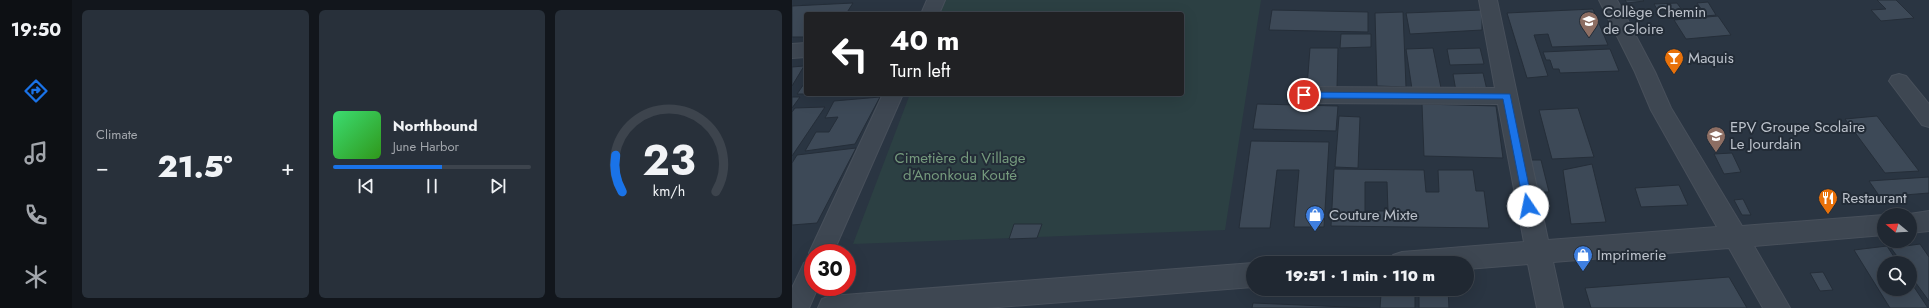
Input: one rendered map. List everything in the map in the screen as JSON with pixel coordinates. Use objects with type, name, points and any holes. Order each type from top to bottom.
[{"type":"street","points":[[931,12],[936,0]]},
{"type":"street","points":[[1488,0],[1550,308]]},
{"type":"street","points":[[1608,0],[1645,72],[1661,110],[1776,308]]},
{"type":"street","points":[[792,51],[804,50]]},
{"type":"street","points":[[1899,81],[1929,119]]},
{"type":"street","points":[[1304,95],[1507,96]]},
{"type":"street","points":[[825,244],[893,96]]},
{"type":"street","points":[[1917,222],[1929,221]]},
{"type":"street","points":[[1474,257],[1877,226]]},
{"type":"street","points":[[831,308],[1246,276]]},
{"type":"street","points":[[796,308],[804,291]]},
{"type":"green space","name":"Cimetière du Village d'Anonkoua Kouté","points":[[945,0],[1261,0],[1225,230],[853,244],[909,96],[1184,96],[1184,12],[941,12]]},
{"type":"building","points":[[1625,0],[1643,0],[1644,1],[1627,3]]},
{"type":"building","points":[[1877,0],[1896,0],[1914,18],[1881,21],[1871,10],[1886,9]]},
{"type":"building","points":[[1708,2],[1716,15],[1706,16],[1697,3]]},
{"type":"building","points":[[853,3],[847,12],[804,12],[804,37],[792,37],[792,6]]},
{"type":"building","points":[[1677,3],[1682,10],[1658,11],[1654,4]]},
{"type":"building","points":[[1593,9],[1608,45],[1552,47],[1548,34],[1534,35],[1548,76],[1527,78],[1507,13]]},
{"type":"building","points":[[1272,10],[1368,12],[1368,32],[1269,30]]},
{"type":"building","points":[[1482,10],[1482,30],[1410,34],[1406,13]]},
{"type":"building","points":[[1403,12],[1406,87],[1377,86],[1375,13]]},
{"type":"building","points":[[1718,16],[1731,35],[1686,39],[1674,20]]},
{"type":"building","points":[[1341,34],[1371,34],[1371,47],[1340,48]]},
{"type":"building","points":[[1310,48],[1338,48],[1337,87],[1307,87]]},
{"type":"building","points":[[1433,48],[1441,88],[1412,89],[1406,49]]},
{"type":"building","points":[[1480,48],[1484,64],[1450,65],[1447,49]]},
{"type":"building","points":[[1610,49],[1619,71],[1560,73],[1559,69],[1553,69],[1550,60],[1546,60],[1543,52]]},
{"type":"building","points":[[804,66],[792,86],[792,67]]},
{"type":"building","points":[[1483,73],[1487,90],[1456,91],[1453,74]]},
{"type":"building","points":[[804,84],[804,94],[797,94]]},
{"type":"building","points":[[792,97],[800,97],[792,108]]},
{"type":"building","points":[[880,97],[855,144],[805,151],[816,132],[829,132],[838,117],[825,118],[834,101]]},
{"type":"building","points":[[1257,104],[1338,106],[1336,131],[1253,129]]},
{"type":"building","points":[[1422,104],[1496,106],[1503,158],[1424,156]]},
{"type":"building","points":[[825,107],[792,156],[792,112],[795,108]]},
{"type":"building","points":[[1578,108],[1594,157],[1552,159],[1539,110]]},
{"type":"building","points":[[1339,116],[1360,117],[1358,168],[1335,167]]},
{"type":"building","points":[[1877,116],[1919,171],[1885,173],[1845,119]]},
{"type":"building","points":[[1251,141],[1329,142],[1324,227],[1294,227],[1299,170],[1277,170],[1270,228],[1239,228]]},
{"type":"building","points":[[856,148],[817,223],[792,225],[792,163],[797,155]]},
{"type":"building","points":[[1732,153],[1741,172],[1724,174],[1714,154]]},
{"type":"building","points":[[1524,160],[1541,160],[1549,192],[1530,192]]},
{"type":"building","points":[[1592,164],[1606,222],[1571,224],[1563,170]]},
{"type":"building","points":[[1334,169],[1424,170],[1426,192],[1439,192],[1438,170],[1473,170],[1476,191],[1484,191],[1489,228],[1331,226]],"holes":[[[1365,182],[1387,182],[1388,211],[1365,211]]]},
{"type":"building","points":[[1929,177],[1929,193],[1880,197],[1869,181]]},
{"type":"building","points":[[1679,185],[1688,205],[1641,207],[1635,188]]},
{"type":"building","points":[[1743,199],[1751,215],[1742,215],[1734,200]]},
{"type":"building","points":[[1014,224],[1042,224],[1037,238],[1009,239]]},
{"type":"building","points":[[1917,244],[1920,244],[1929,257],[1929,301],[1917,285],[1917,256],[1897,256],[1891,248],[1917,248]]},
{"type":"building","points":[[1877,247],[1888,248],[1893,256],[1877,256],[1877,287],[1854,250]]},
{"type":"building","points":[[1823,272],[1833,290],[1820,291],[1810,273]]},
{"type":"building","points":[[1729,277],[1747,308],[1591,308],[1585,288]]},
{"type":"building","points":[[1917,292],[1928,308],[1890,308],[1883,296],[1917,296]]},
{"type":"building","points":[[1381,296],[1415,296],[1415,308],[1380,308]]},
{"type":"building","points":[[1419,296],[1448,296],[1449,308],[1419,308]]},
{"type":"building","points":[[1253,303],[1370,308],[1252,308]]},
{"type":"place","name":"Collège Chemin de Gloire","points":[[1589,38]]},
{"type":"place","name":"Maquis","points":[[1674,75]]},
{"type":"place","name":"EPV Groupe Scolaire Le Jourdain","points":[[1716,153]]},
{"type":"place","name":"Restaurant","points":[[1828,215]]},
{"type":"place","name":"Couture Mixte","points":[[1315,232]]},
{"type":"place","name":"Imprimerie","points":[[1583,272]]},
{"type":"route","points":[[1304,95],[1507,96],[1528,206]]}]
